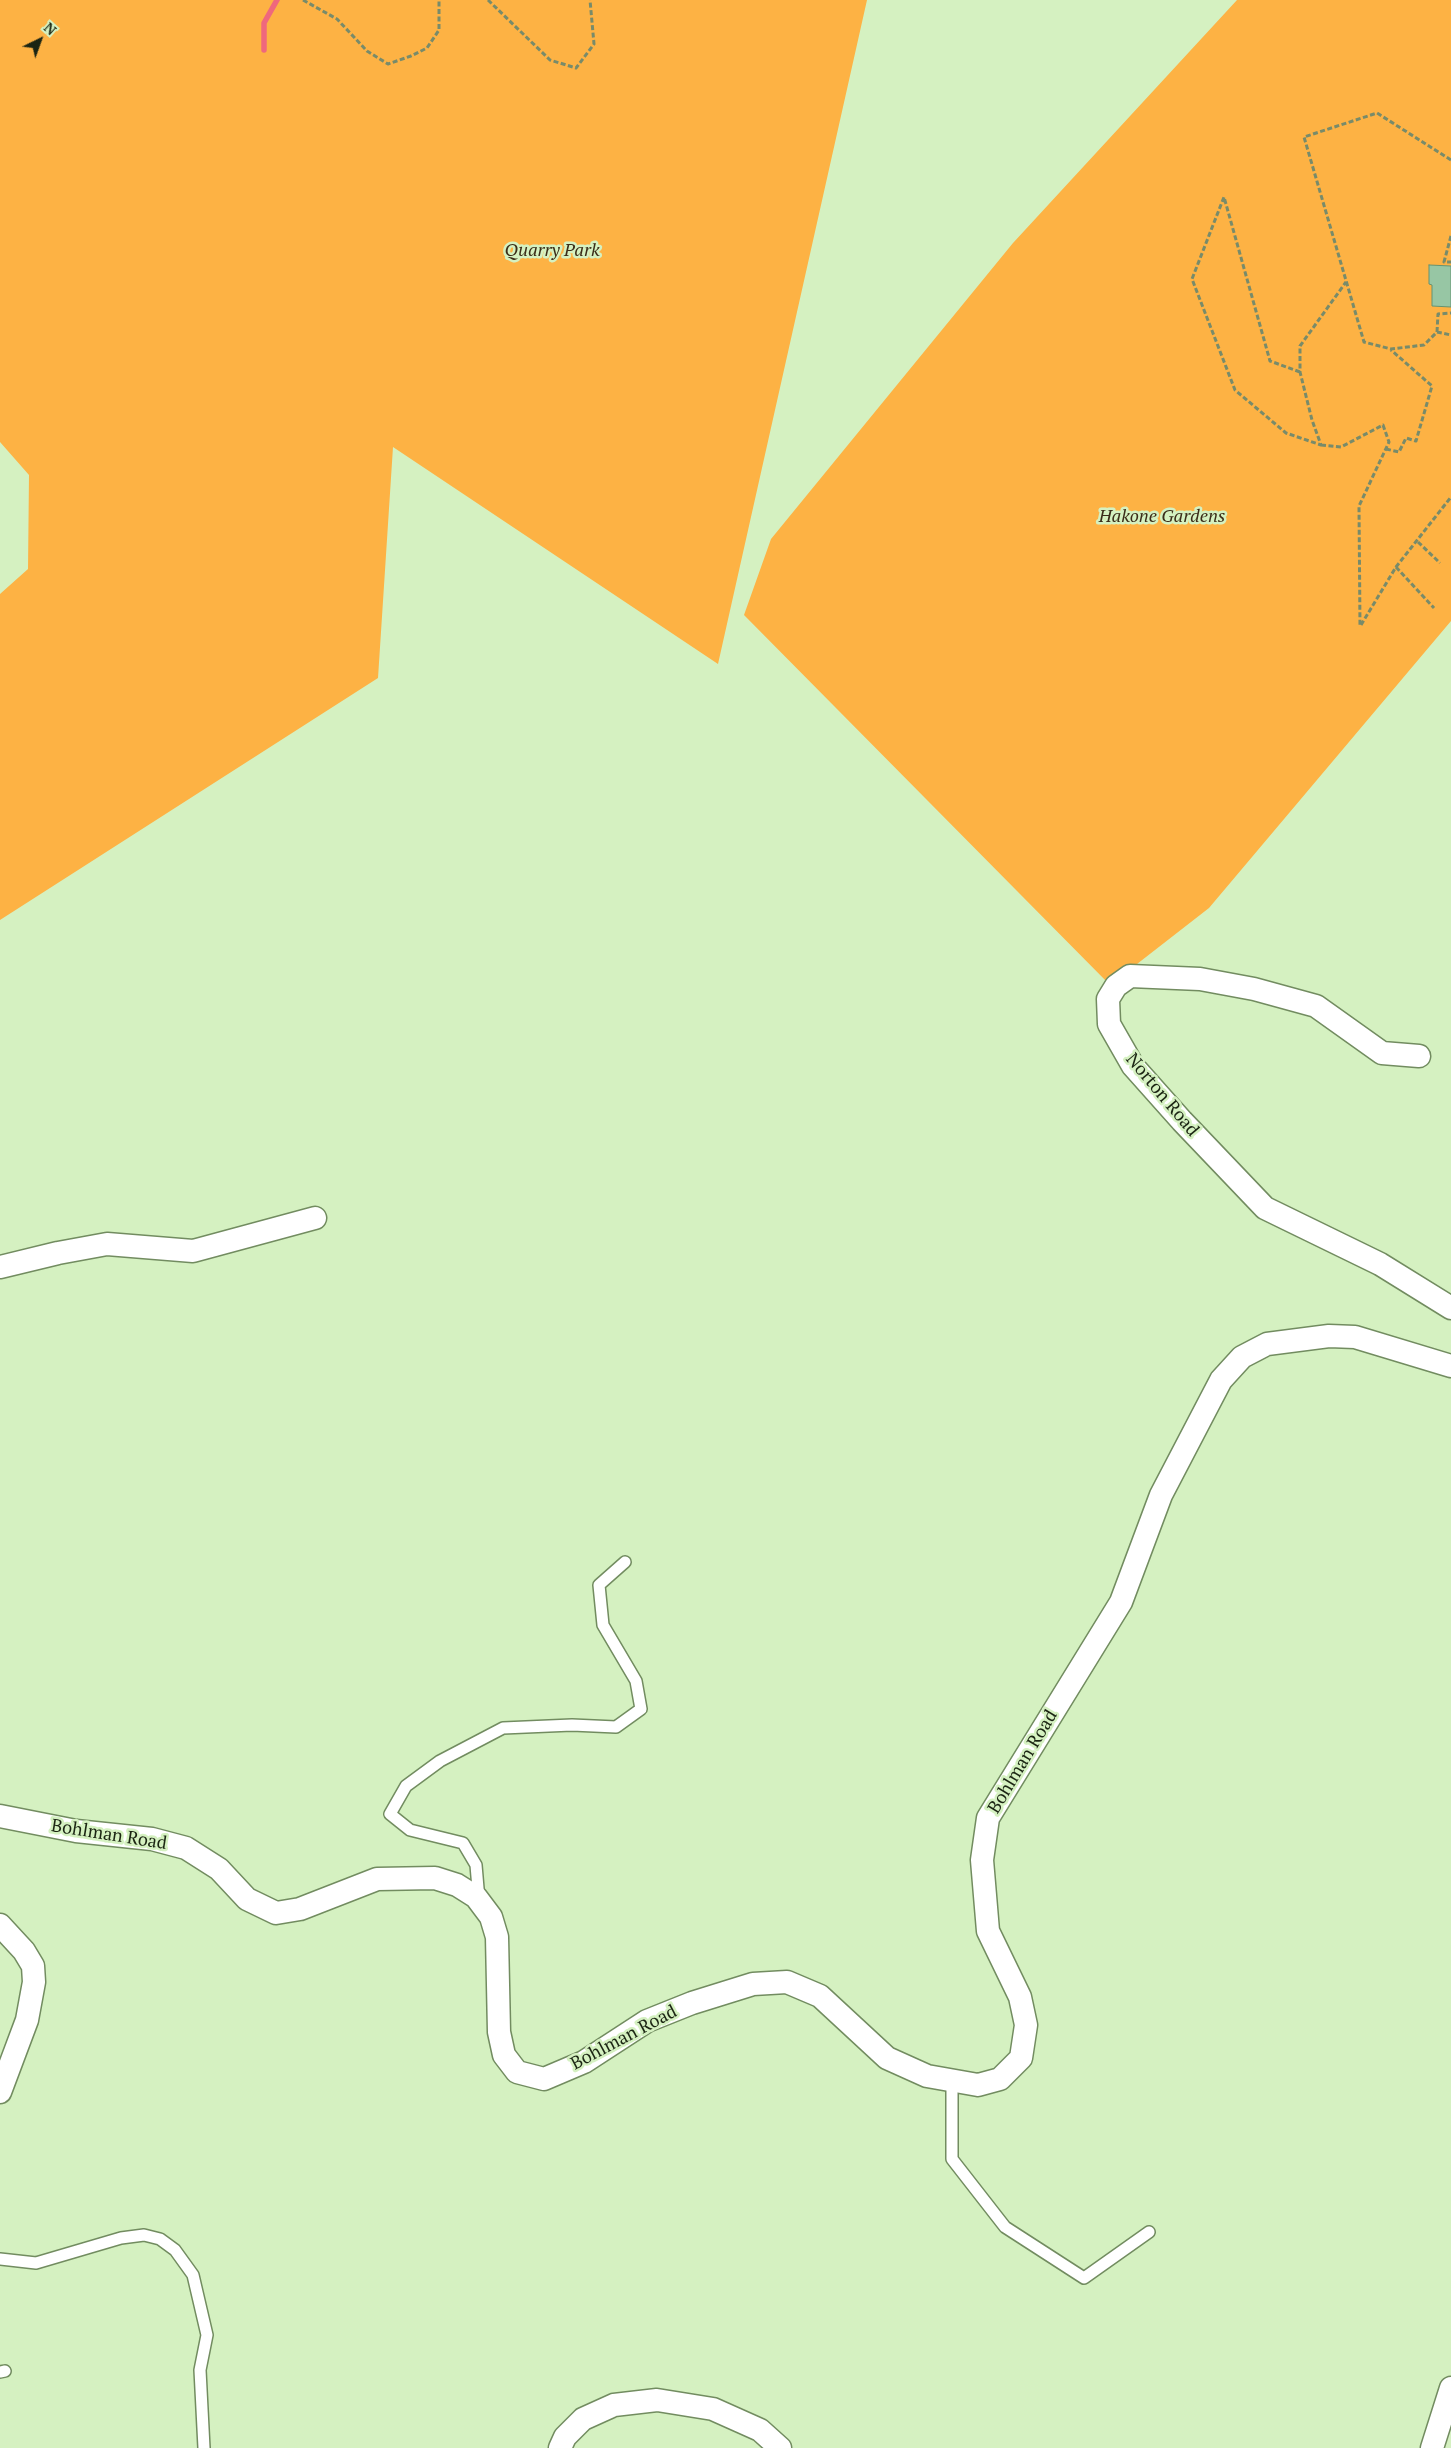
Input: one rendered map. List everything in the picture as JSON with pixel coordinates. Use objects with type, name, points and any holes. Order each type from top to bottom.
[{"type":"street","name":"Norton Road","points":[[1419,1056],[1382,1053],[1316,1006],[1254,989],[1200,979],[1130,976],[1116,986],[1108,999],[1109,1024],[1133,1066],[1182,1121],[1265,1208],[1380,1264],[1451,1308]]},
{"type":"street","points":[[0,1267],[107,1244],[193,1251],[315,1218]]},
{"type":"street","name":"Bohlman Road","points":[[0,1816],[76,1831],[152,1839],[186,1848],[219,1869],[247,1899],[276,1913],[300,1909],[378,1879],[435,1878],[457,1885],[479,1902],[491,1917],[497,1937],[499,2032],[504,2055],[517,2072],[544,2079],[584,2062],[647,2021],[692,2002],[753,1984],[787,1982],[820,1996],[887,2058],[927,2076],[952,2081],[978,2085],[1000,2079],[1021,2058],[1026,2025],[1020,1997],[988,1931],[982,1860],[988,1818],[1121,1602],[1161,1495],[1221,1380],[1242,1356],[1267,1344],[1329,1336],[1355,1336],[1451,1366]]},
{"type":"street","points":[[0,1925],[24,1951],[32,1966],[34,1982],[27,2020],[0,2092]]},
{"type":"street","points":[[1432,2448],[1451,2388]]},
{"type":"street","points":[[560,2448],[565,2437],[583,2419],[614,2405],[656,2400],[713,2409],[760,2430],[780,2448]]},
{"type":"lane","points":[[479,1902],[476,1865],[463,1843],[410,1830],[390,1814],[406,1786],[440,1761],[503,1728],[572,1725],[616,1727],[641,1709],[636,1681],[603,1626],[599,1585],[625,1562]]},
{"type":"lane","points":[[952,2081],[952,2159],[1005,2227],[1084,2278],[1149,2232]]},
{"type":"lane","points":[[0,2259],[36,2264],[121,2238],[144,2235],[160,2239],[175,2250],[193,2275],[208,2335],[200,2370],[204,2448]]},
{"type":"path","points":[[303,0],[337,18],[367,51],[388,64],[427,48],[439,30],[439,0]]},
{"type":"path","points":[[488,0],[550,60],[576,68],[594,44],[590,0]]},
{"type":"path","points":[[1451,160],[1378,113],[1304,137],[1364,342],[1391,349],[1424,345],[1437,332],[1438,314],[1451,313]]},
{"type":"path","points":[[1300,372],[1270,360],[1224,198],[1192,279],[1235,390],[1286,433],[1321,445],[1341,447],[1383,425],[1389,442],[1359,506],[1360,626],[1396,567],[1418,542],[1451,497]]},
{"type":"path","points":[[1451,236],[1444,262],[1451,262]]},
{"type":"path","points":[[1321,445],[1312,420],[1300,372],[1300,346],[1346,282]]},
{"type":"path","points":[[1437,332],[1451,335]]},
{"type":"path","points":[[1386,449],[1399,452],[1406,438],[1416,441],[1432,386],[1391,349]]},
{"type":"path","points":[[1418,542],[1440,563]]},
{"type":"path","points":[[1396,567],[1434,608]]},
{"type":"green space","name":"Quarry Park","points":[[0,0],[867,0],[718,664],[393,447],[378,678],[0,920],[0,594],[28,569],[29,475],[0,442]]},
{"type":"green space","name":"Hakone Gardens","points":[[1237,0],[1451,0],[1451,621],[1209,908],[1110,985],[744,615],[771,539],[1013,243]]},
{"type":"building","points":[[1429,265],[1451,266],[1451,307],[1432,306],[1432,285],[1429,284]]},
{"type":"waterway","points":[[264,50],[264,23],[277,0]]}]
